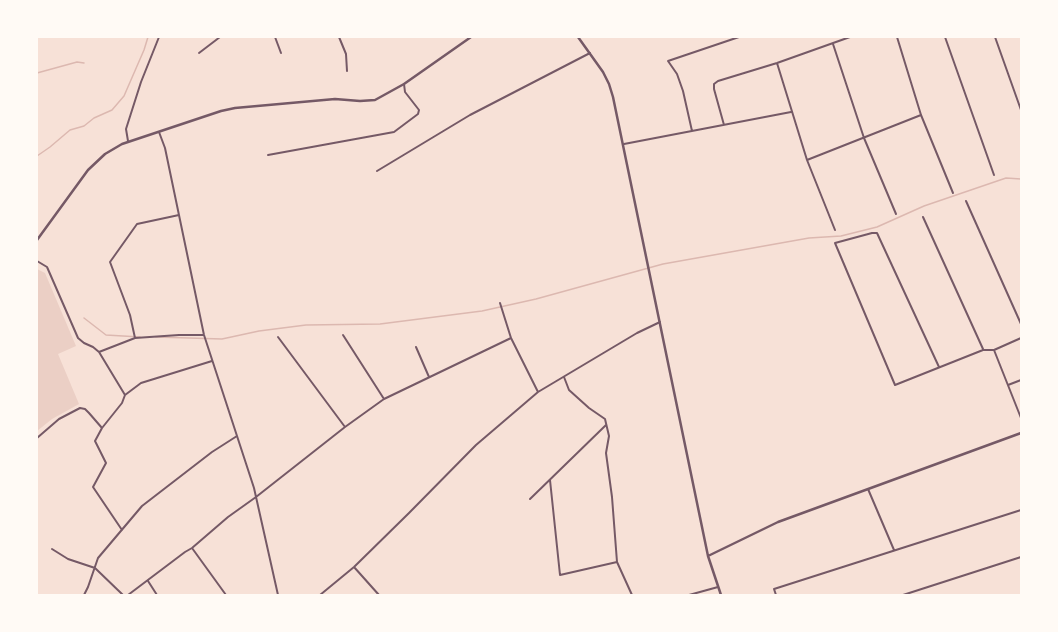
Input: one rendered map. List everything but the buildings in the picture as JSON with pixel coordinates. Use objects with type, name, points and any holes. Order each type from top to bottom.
[{"type":"street","points":[[128,141],[126,129],[141,82],[159,37]]},
{"type":"street","points":[[199,53],[220,37]]},
{"type":"street","points":[[275,37],[281,53]]},
{"type":"street","points":[[339,37],[346,54],[347,71]]},
{"type":"street","points":[[37,240],[88,170],[105,154],[128,141],[221,111],[241,107],[335,100],[371,101],[384,96],[404,84],[471,37]]},
{"type":"street","points":[[578,37],[603,72],[610,86],[624,144],[708,556],[720,595]]},
{"type":"street","points":[[692,131],[683,91],[677,74],[668,61],[739,37]]},
{"type":"street","points":[[724,125],[714,84],[718,81],[776,63],[850,37]]},
{"type":"street","points":[[897,37],[922,115],[952,193]]},
{"type":"street","points":[[945,37],[994,176]]},
{"type":"street","points":[[995,37],[1021,110]]},
{"type":"street","points":[[833,44],[864,138],[896,214]]},
{"type":"street","points":[[377,171],[470,115],[590,53]]},
{"type":"street","points":[[776,63],[791,112],[835,230]]},
{"type":"street","points":[[268,155],[394,132],[418,114],[419,110],[406,92],[404,84]]},
{"type":"street","points":[[624,144],[791,112]]},
{"type":"street","points":[[808,160],[922,115]]},
{"type":"street","points":[[158,131],[165,148],[204,335],[256,497],[278,595]]},
{"type":"street","points":[[966,201],[1021,324]]},
{"type":"street","points":[[135,338],[130,315],[110,262],[137,224],[179,215]]},
{"type":"street","points":[[923,217],[983,350]]},
{"type":"street","points":[[939,367],[877,233],[872,233],[835,244],[895,385],[983,350],[994,350],[1021,338]]},
{"type":"street","points":[[37,261],[47,267],[78,338],[84,343],[94,347],[125,395]]},
{"type":"street","points":[[500,303],[511,338],[538,392]]},
{"type":"street","points":[[320,595],[354,567],[409,514],[476,445],[538,392],[637,333],[660,322]]},
{"type":"street","points":[[98,352],[135,338],[204,335]]},
{"type":"street","points":[[344,335],[384,399]]},
{"type":"street","points":[[278,337],[345,427]]},
{"type":"street","points":[[128,595],[192,548],[228,517],[384,399],[511,338]]},
{"type":"street","points":[[416,347],[428,377]]},
{"type":"street","points":[[994,350],[1021,418]]},
{"type":"street","points":[[122,530],[93,487],[106,463],[94,441],[102,428],[122,403],[125,395],[141,382],[212,361]]},
{"type":"street","points":[[564,376],[569,390],[605,420],[609,436],[606,453],[612,497],[617,562],[632,595]]},
{"type":"street","points":[[1008,385],[1021,380]]},
{"type":"street","points":[[37,438],[59,419],[80,408],[85,409],[90,413],[102,428]]},
{"type":"street","points":[[530,500],[606,425]]},
{"type":"street","points":[[708,556],[778,522],[1021,433]]},
{"type":"street","points":[[84,595],[98,558],[142,506],[212,452],[237,436]]},
{"type":"street","points":[[550,480],[560,575],[617,562]]},
{"type":"street","points":[[868,489],[894,550]]},
{"type":"street","points":[[776,595],[774,589],[1021,510]]},
{"type":"street","points":[[192,548],[226,595]]},
{"type":"street","points":[[52,549],[68,559],[95,568],[123,595]]},
{"type":"street","points":[[903,595],[1021,557]]},
{"type":"street","points":[[354,567],[379,595]]},
{"type":"street","points":[[148,581],[157,595]]},
{"type":"street","points":[[689,595],[718,586]]},
{"type":"shaded area","points":[[37,269],[45,273],[76,346],[58,354],[79,404],[52,419],[37,431]]},
{"type":"waterway","points":[[37,156],[70,130],[84,126],[94,118],[112,110],[124,96],[148,37]]},
{"type":"waterway","points":[[37,73],[77,62],[84,63]]},
{"type":"waterway","points":[[156,337],[222,339],[259,331],[306,325],[380,324],[482,311],[536,299],[663,264],[809,238],[841,236],[877,227],[924,206],[1006,178],[1021,179]]},
{"type":"waterway","points":[[84,318],[106,335],[140,337]]}]
